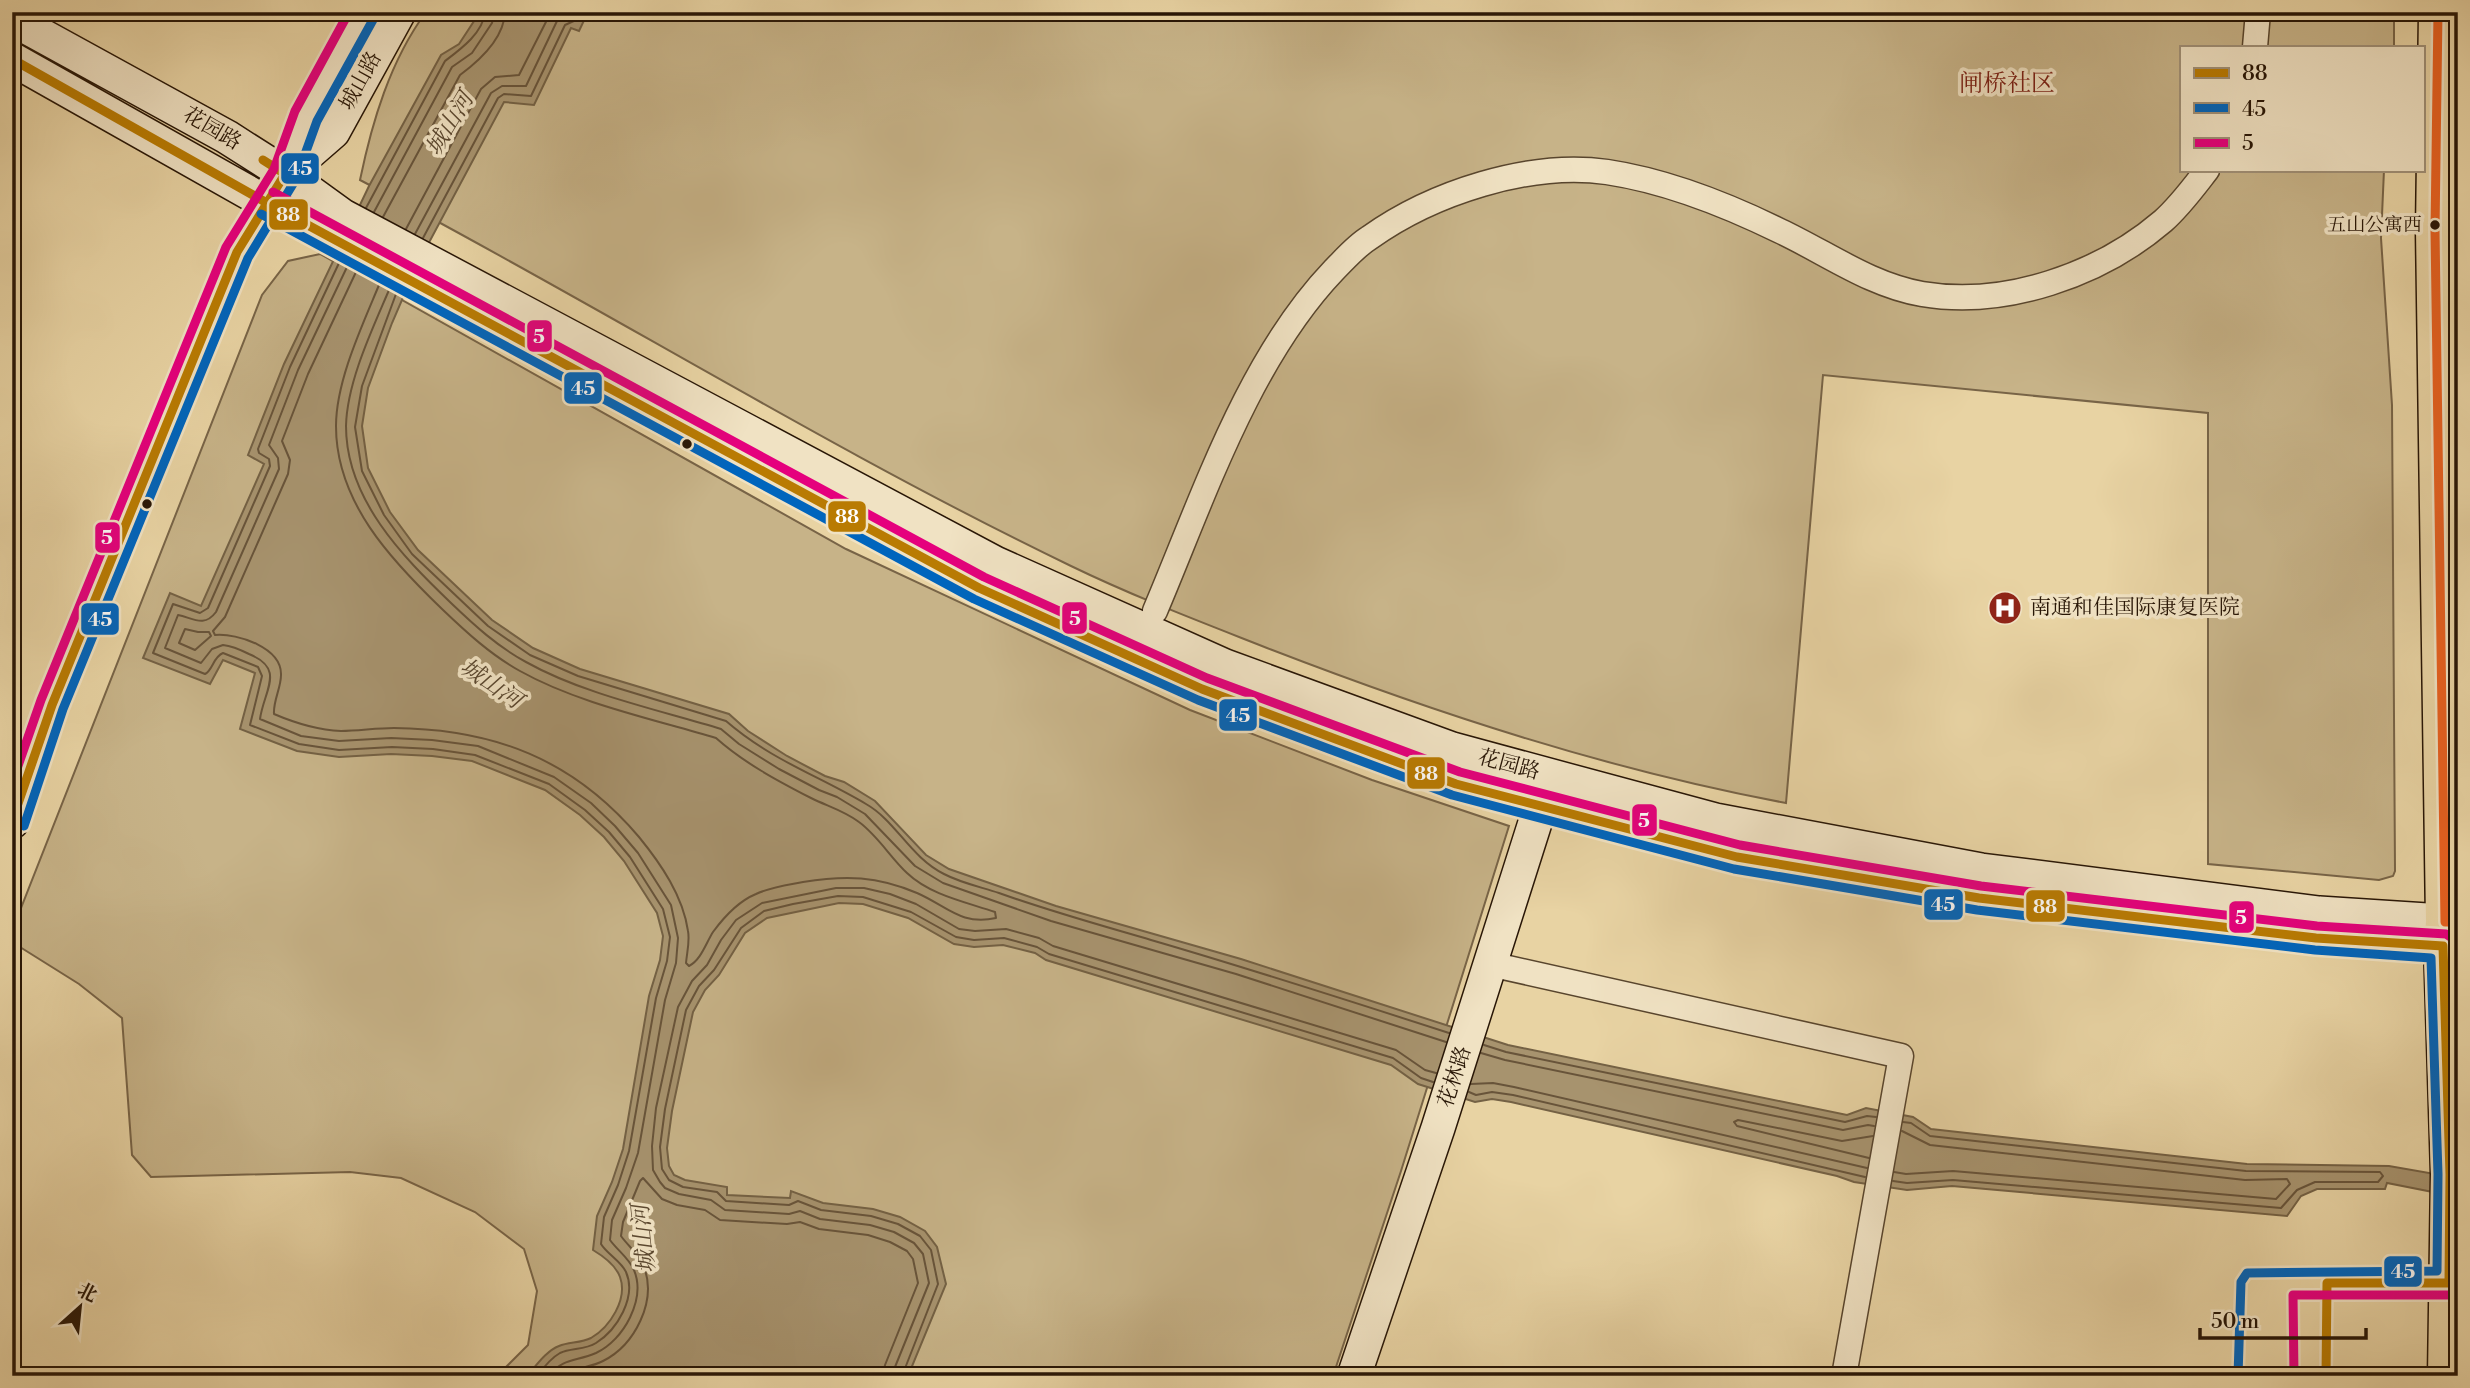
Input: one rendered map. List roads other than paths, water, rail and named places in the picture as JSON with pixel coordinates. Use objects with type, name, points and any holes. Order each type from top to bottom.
[{"type":"main road","name":"城山路","points":[[12,822],[52,705],[237,252],[285,174],[306,116],[363,12]]},
{"type":"main road","name":"城山路","points":[[285,174],[333,132],[400,12]]},
{"type":"main road","points":[[2438,12],[2435,230],[2451,934],[2447,1376]]},
{"type":"main road","name":"花园路","points":[[12,19],[228,137],[285,174],[337,227]]},
{"type":"main road","name":"花园路","points":[[12,59],[267,203],[337,227],[995,563],[1224,666],[1452,749],[1545,791],[1981,870],[2319,913],[2451,934]]},
{"type":"main road","name":"花林路","points":[[1354,1376],[1438,1128],[1545,791]]},
{"type":"street","points":[[2255,46],[2258,12]]},
{"type":"street","points":[[1155,611],[1236,421],[1257,377],[1292,322],[1332,272],[1366,240],[1388,225],[1445,198],[1472,187],[1529,174],[1581,170],[1617,174],[1672,187],[1713,201],[1780,230],[1854,271],[1879,281],[1923,294],[1968,296],[1999,294],[2057,282],[2105,260],[2162,221],[2185,199],[2205,172]]},
{"type":"street","points":[[1490,964],[1901,1056],[1844,1376]]},
{"type":"water","name":"城山河","points":[[480,12],[588,12],[579,31],[571,28],[534,105],[504,102],[417,265],[368,388],[362,426],[368,468],[390,512],[418,550],[492,620],[533,648],[580,669],[729,714],[748,731],[787,756],[825,776],[844,782],[875,801],[926,855],[949,869],[1056,906],[1241,959],[1508,1045],[1847,1115],[1866,1108],[1913,1117],[1931,1129],[2247,1164],[2389,1166],[2458,1178],[2458,1197],[2387,1183],[2385,1189],[2317,1189],[2301,1196],[2287,1216],[1952,1186],[1907,1190],[1854,1182],[1511,1102],[1492,1099],[1475,1102],[1418,1084],[1391,1065],[1046,960],[1035,953],[1003,945],[974,947],[954,944],[908,918],[863,904],[839,903],[767,918],[745,933],[719,975],[705,990],[693,1012],[672,1111],[667,1148],[669,1166],[674,1175],[685,1180],[727,1187],[727,1195],[790,1198],[791,1191],[823,1203],[873,1209],[900,1217],[925,1231],[937,1247],[946,1284],[908,1376],[527,1376],[554,1348],[587,1340],[605,1327],[616,1312],[622,1294],[618,1273],[593,1250],[597,1216],[623,1149],[649,996],[660,960],[663,936],[657,913],[624,861],[604,837],[580,815],[545,790],[472,761],[391,754],[339,757],[297,751],[240,729],[255,673],[223,660],[210,684],[143,658],[170,593],[201,606],[264,464],[248,455],[284,364],[369,186],[441,55],[459,44]]},
{"type":"place","name":"五山公寓西","points":[[2435,225]]},
{"type":"place","name":"南通和佳国际康复医院","points":[[2005,608]]},
{"type":"district","name":"闸桥社区","points":[[2007,84]]}]
